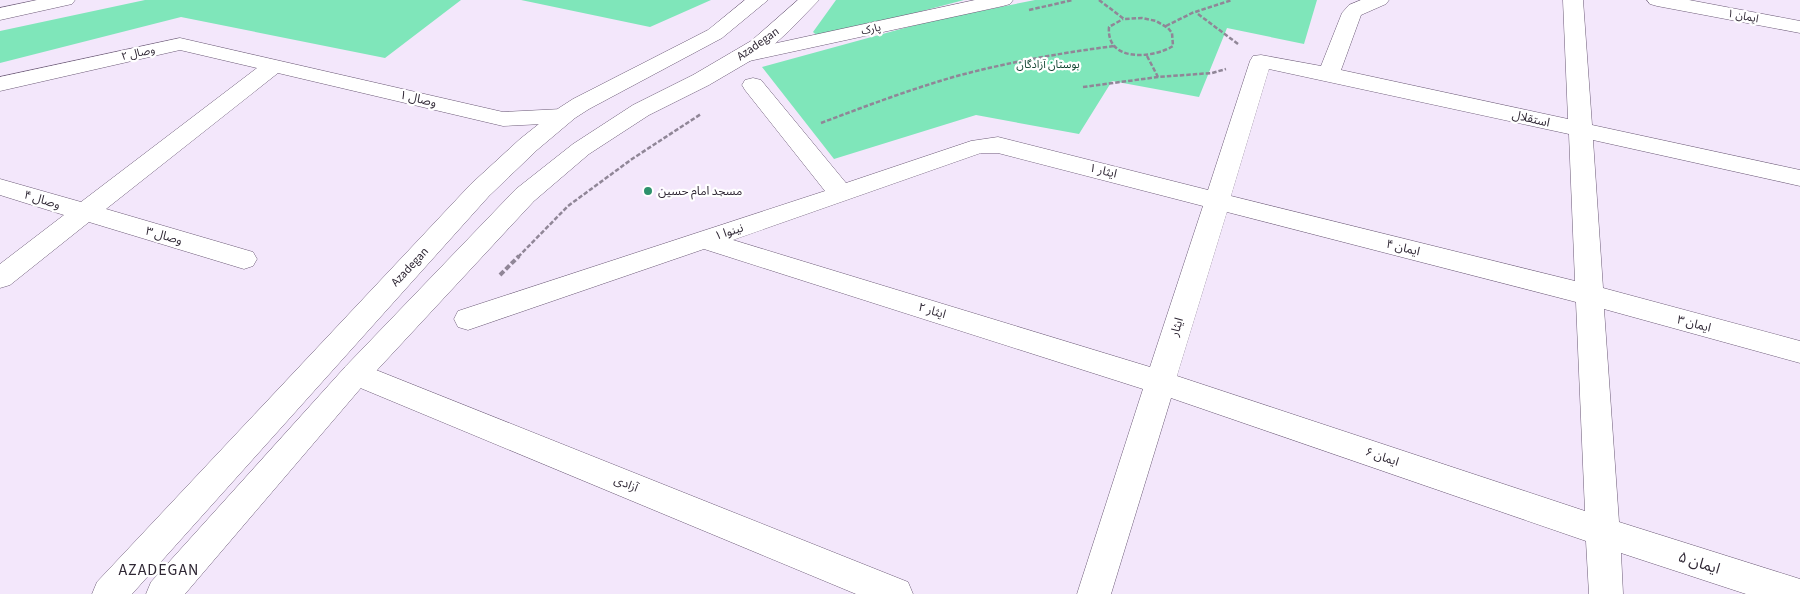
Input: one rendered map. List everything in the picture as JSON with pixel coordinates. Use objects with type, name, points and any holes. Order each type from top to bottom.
[{"type":"street","points":[[0,14],[65,0]]},
{"type":"street","name":"Azadegan","points":[[109,594],[480,190],[526,146],[562,116],[630,76],[667,60],[715,34],[758,0]]},
{"type":"street","name":"Azadegan","points":[[163,594],[356,374],[526,195],[581,149],[641,110],[701,80],[759,46],[782,27],[809,0]]},
{"type":"street","name":"پارک","points":[[740,57],[1003,0]]},
{"type":"street","points":[[1329,74],[1352,13],[1356,9],[1379,0]]},
{"type":"street","points":[[1572,0],[1606,594]]},
{"type":"street","name":"ایمان ۱","points":[[1657,0],[1800,27]]},
{"type":"street","name":"وصال ۲","points":[[0,84],[180,44],[275,65]]},
{"type":"street","name":"استقلال","points":[[1261,61],[1329,74],[1800,178]]},
{"type":"street","name":"ایثار","points":[[1094,594],[1261,61]]},
{"type":"street","points":[[0,278],[275,65]]},
{"type":"street","name":"وصال ۱","points":[[275,65],[503,119],[562,116]]},
{"type":"street","points":[[753,85],[841,194]]},
{"type":"street","name":"ایثار ۱","points":[[989,144],[1217,200]]},
{"type":"street","name":"نینوا ۱","points":[[468,319],[989,144]]},
{"type":"street","name":"وصال ۴","points":[[0,187],[85,213]]},
{"type":"street","name":"ایمان ۴","points":[[1217,200],[1589,295]]},
{"type":"street","name":"وصال ۳","points":[[85,213],[244,258]]},
{"type":"street","name":"ایثار ۲","points":[[704,240],[1160,382]]},
{"type":"street","name":"ایمان ۳","points":[[1589,295],[1800,352]]},
{"type":"street","name":"آزادی","points":[[356,374],[896,594]]},
{"type":"street","name":"ایمان ۶","points":[[1160,382],[1603,532]]},
{"type":"street","name":"ایمان ۵","points":[[1603,532],[1796,594]]},
{"type":"path","points":[[1099,0],[1124,19]]},
{"type":"path","points":[[1166,26],[1192,13],[1232,0]]},
{"type":"path","points":[[1198,14],[1261,61]]},
{"type":"path","points":[[1124,19],[1146,19],[1166,26],[1172,33],[1174,39],[1173,46],[1158,54],[1147,56],[1123,51],[1108,40],[1107,33],[1109,27],[1124,19]]},
{"type":"path","points":[[792,134],[894,96],[958,76],[1065,52],[1114,46]]},
{"type":"path","points":[[1147,56],[1158,76]]},
{"type":"path","points":[[1083,87],[1158,76],[1212,73],[1261,61]]},
{"type":"green space","points":[[145,0],[461,0],[385,58],[181,17],[0,63],[0,31]]},
{"type":"green space","points":[[521,0],[711,0],[650,27]]},
{"type":"green space","points":[[836,0],[964,0],[820,38],[813,32]]},
{"type":"green space","name":"بوستان آزادگان","points":[[1035,0],[1317,0],[1304,44],[1227,28],[1199,97],[1112,81],[1079,134],[976,115],[834,159],[762,67],[930,21]]},
{"type":"place","name":"مسجد امام حسین","points":[[648,191]]},
{"type":"district","name":"AZADEGAN","points":[[159,570]]}]
